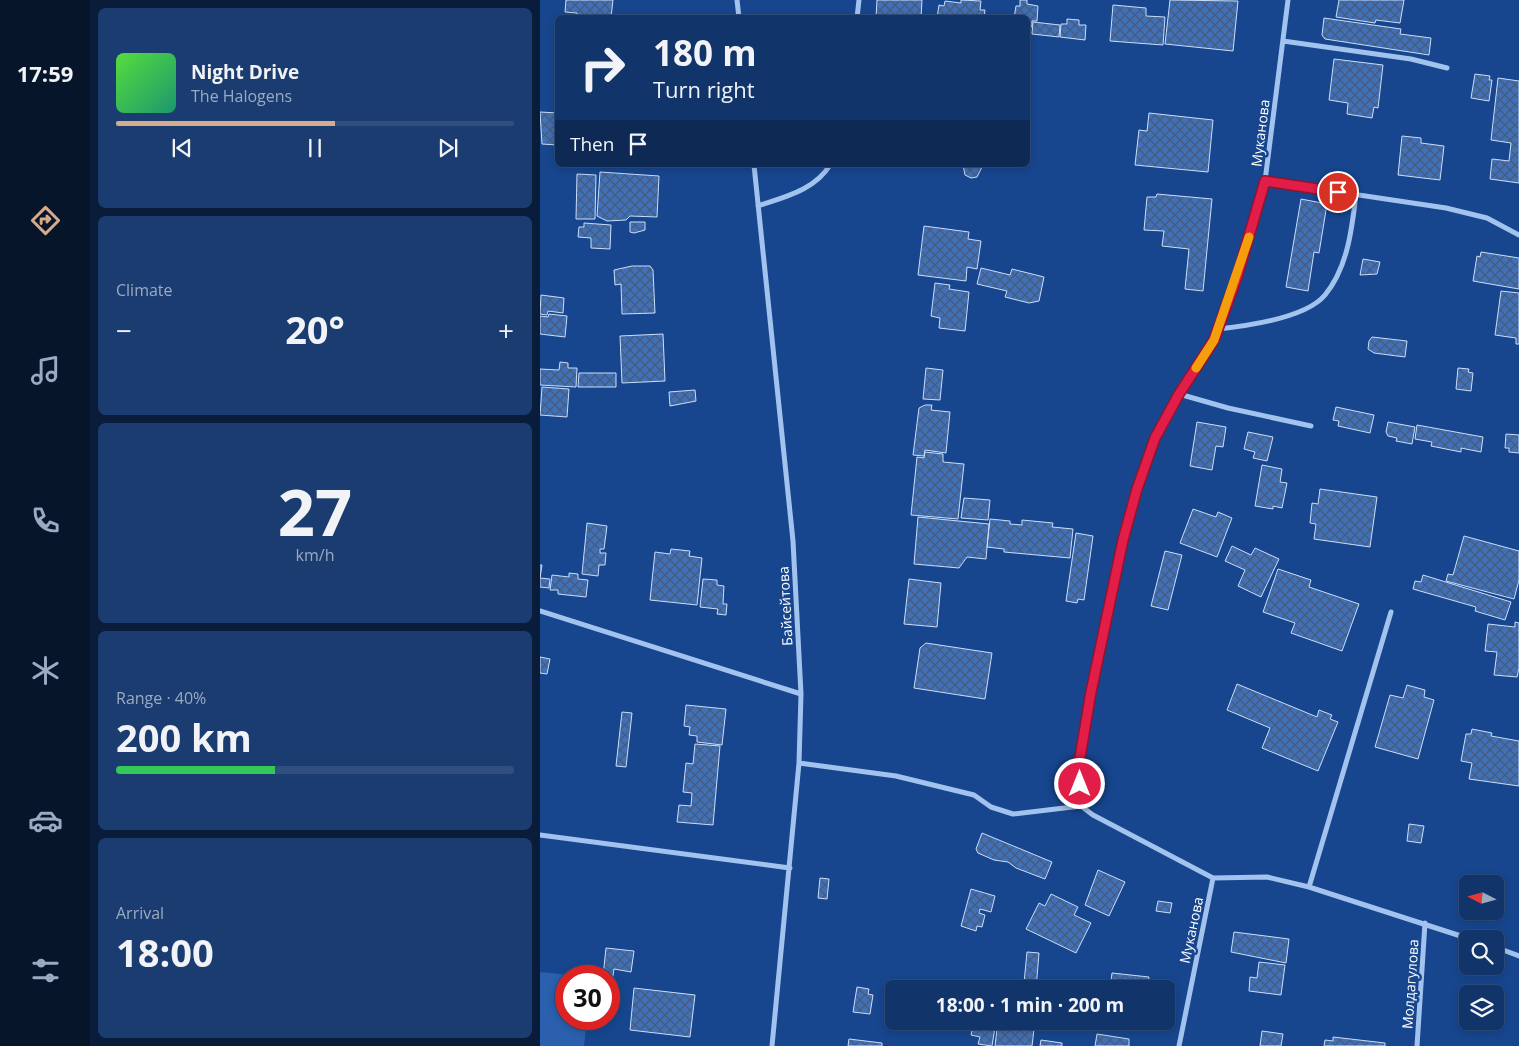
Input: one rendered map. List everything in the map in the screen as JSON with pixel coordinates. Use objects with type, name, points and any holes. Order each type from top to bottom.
[{"type":"street","points":[[737,0],[739,15]]},
{"type":"street","points":[[857,15],[859,0]]},
{"type":"street","name":"Муканова","points":[[1081,806],[1079,763],[1123,540],[1155,438],[1179,394],[1214,340],[1237,277],[1265,181],[1288,0]]},
{"type":"street","points":[[1283,41],[1411,59],[1447,68]]},
{"type":"street","name":"Байсейтова","points":[[754,167],[793,541],[801,694],[799,764],[772,1046]]},
{"type":"street","points":[[758,206],[804,190],[824,175],[829,167]]},
{"type":"street","points":[[1265,181],[1446,208],[1486,218],[1519,235]]},
{"type":"street","points":[[1218,329],[1260,324],[1299,311],[1324,296],[1341,267],[1351,233],[1356,194]]},
{"type":"street","points":[[1179,394],[1311,426]]},
{"type":"street","points":[[540,611],[801,694]]},
{"type":"street","points":[[1309,887],[1391,612]]},
{"type":"street","points":[[799,764],[896,776],[974,795],[991,807],[1013,814],[1081,806],[1093,815],[1213,878],[1267,877],[1309,887],[1459,935]]},
{"type":"street","points":[[540,835],[790,868]]},
{"type":"street","name":"Муканова","points":[[1179,1046],[1213,878]]},
{"type":"street","name":"Молдагулова","points":[[1417,1046],[1425,923]]},
{"type":"street","points":[[1504,950],[1519,956]]},
{"type":"shaded area","points":[[540,972],[555,974],[555,1030],[586,1030],[584,1046],[540,1046]]},
{"type":"building","points":[[566,0],[613,0],[611,15],[577,15],[577,13],[565,12]]},
{"type":"building","points":[[877,0],[922,0],[921,15],[876,15]]},
{"type":"building","points":[[961,0],[981,1],[980,10],[985,10],[984,15],[937,15],[939,5],[944,6],[945,1],[961,3]]},
{"type":"building","points":[[1020,0],[1027,0],[1027,4],[1038,6],[1037,21],[1032,21],[1032,27],[1030,26],[1030,15],[1014,15],[1016,6],[1020,6]]},
{"type":"building","points":[[1170,0],[1238,1],[1233,51],[1165,44]]},
{"type":"building","points":[[1339,0],[1404,0],[1400,23],[1376,20],[1375,23],[1336,17]]},
{"type":"building","points":[[1113,5],[1146,8],[1146,16],[1165,17],[1163,45],[1110,41]]},
{"type":"building","points":[[1324,18],[1401,29],[1400,34],[1431,38],[1429,55],[1325,39],[1322,35]]},
{"type":"building","points":[[1067,19],[1079,20],[1079,25],[1086,25],[1085,40],[1060,37],[1061,24],[1067,24]]},
{"type":"building","points":[[1033,22],[1060,25],[1059,37],[1032,34]]},
{"type":"building","points":[[1334,59],[1383,65],[1378,108],[1374,107],[1372,118],[1347,114],[1348,103],[1329,100]]},
{"type":"building","points":[[1475,74],[1490,76],[1489,80],[1492,80],[1489,101],[1471,98]]},
{"type":"building","points":[[1498,78],[1519,81],[1519,183],[1490,179],[1492,159],[1509,161],[1511,143],[1491,140]]},
{"type":"building","points":[[540,112],[555,113],[555,145],[542,144]]},
{"type":"building","points":[[1149,113],[1213,120],[1208,172],[1135,165],[1139,130],[1147,131]]},
{"type":"building","points":[[1402,136],[1421,138],[1421,143],[1444,146],[1440,180],[1398,175]]},
{"type":"building","points":[[963,167],[982,167],[977,177],[971,178],[965,175]]},
{"type":"building","points":[[600,172],[659,176],[657,217],[630,216],[626,220],[607,221],[597,216]]},
{"type":"building","points":[[577,174],[596,175],[595,219],[576,219]]},
{"type":"building","points":[[1157,194],[1212,199],[1203,291],[1185,289],[1189,249],[1162,246],[1164,231],[1144,230],[1147,197],[1156,197]]},
{"type":"building","points":[[1301,199],[1327,204],[1319,253],[1314,252],[1308,291],[1286,287]]},
{"type":"building","points":[[630,222],[645,222],[645,230],[634,233],[630,232]]},
{"type":"building","points":[[584,223],[611,225],[610,249],[591,248],[591,238],[578,237],[579,227],[584,227]]},
{"type":"building","points":[[924,226],[969,232],[968,239],[981,241],[977,269],[967,267],[966,281],[918,275]]},
{"type":"building","points":[[1481,252],[1519,258],[1519,289],[1473,281],[1477,256],[1480,257]]},
{"type":"building","points":[[1363,259],[1380,262],[1377,274],[1360,275]]},
{"type":"building","points":[[632,266],[650,266],[653,270],[655,313],[622,314],[621,284],[615,285],[614,270]]},
{"type":"building","points":[[981,268],[1010,275],[1012,269],[1044,277],[1039,301],[1029,303],[1005,297],[1007,291],[977,284]]},
{"type":"building","points":[[935,283],[950,285],[949,289],[969,292],[965,331],[939,328],[940,318],[931,316]]},
{"type":"building","points":[[1501,291],[1519,293],[1519,344],[1516,344],[1516,338],[1495,335]]},
{"type":"building","points":[[541,295],[564,298],[563,313],[548,311],[547,315],[540,314]]},
{"type":"building","points":[[549,314],[567,316],[565,337],[540,334],[540,316],[548,317]]},
{"type":"building","points":[[663,334],[665,381],[622,383],[620,336]]},
{"type":"building","points":[[1372,337],[1407,341],[1405,357],[1374,353],[1368,349],[1369,341]]},
{"type":"building","points":[[560,362],[568,363],[568,368],[577,368],[576,387],[540,385],[540,369],[559,370]]},
{"type":"building","points":[[926,368],[943,370],[940,400],[923,399]]},
{"type":"building","points":[[1458,368],[1469,369],[1468,372],[1473,373],[1471,391],[1456,389]]},
{"type":"building","points":[[579,373],[616,373],[616,387],[578,387]]},
{"type":"building","points":[[542,387],[569,389],[567,417],[540,415]]},
{"type":"building","points":[[695,390],[696,401],[670,406],[669,392]]},
{"type":"building","points":[[925,405],[932,405],[931,410],[950,412],[946,453],[925,450],[924,456],[913,455],[919,408]]},
{"type":"building","points":[[1336,407],[1374,415],[1370,433],[1338,426],[1339,421],[1333,420]]},
{"type":"building","points":[[1197,422],[1226,427],[1223,447],[1216,446],[1212,470],[1190,466]]},
{"type":"building","points":[[1388,422],[1415,427],[1412,444],[1396,441],[1397,438],[1388,436],[1386,432]]},
{"type":"building","points":[[1417,425],[1483,437],[1481,452],[1461,448],[1461,452],[1431,446],[1432,442],[1415,439]]},
{"type":"building","points":[[1248,432],[1273,437],[1267,461],[1253,458],[1255,452],[1244,449]]},
{"type":"building","points":[[1506,434],[1519,435],[1519,453],[1509,452],[1509,448],[1505,448]]},
{"type":"building","points":[[925,452],[943,454],[943,462],[964,464],[958,519],[911,515],[917,457],[924,458]]},
{"type":"building","points":[[1262,465],[1282,469],[1280,482],[1287,483],[1282,508],[1273,506],[1273,509],[1255,506]]},
{"type":"building","points":[[1320,489],[1377,497],[1370,547],[1314,539],[1316,524],[1310,523],[1312,503],[1318,504]]},
{"type":"building","points":[[964,498],[990,500],[988,520],[961,518]]},
{"type":"building","points":[[1193,509],[1216,517],[1218,512],[1232,518],[1217,557],[1180,543]]},
{"type":"building","points":[[918,517],[989,524],[986,559],[967,557],[959,568],[914,564]]},
{"type":"building","points":[[990,519],[1010,521],[1010,524],[1022,525],[1022,520],[1053,523],[1052,527],[1073,529],[1070,558],[1004,552],[1004,549],[987,547]]},
{"type":"building","points":[[587,523],[607,526],[604,549],[600,549],[600,553],[606,553],[605,565],[599,565],[598,576],[582,574]]},
{"type":"building","points":[[1076,533],[1093,536],[1084,600],[1078,599],[1077,603],[1066,601]]},
{"type":"building","points":[[1464,536],[1519,551],[1519,580],[1514,599],[1446,581],[1448,574],[1453,575]]},
{"type":"building","points":[[1232,546],[1251,555],[1255,548],[1279,559],[1261,597],[1238,586],[1245,570],[1225,561]]},
{"type":"building","points":[[671,549],[690,551],[689,556],[702,558],[697,605],[650,600],[655,552],[670,554]]},
{"type":"building","points":[[1165,551],[1182,555],[1168,610],[1151,606]]},
{"type":"building","points":[[1278,569],[1311,580],[1309,587],[1359,604],[1342,651],[1291,633],[1295,623],[1263,612]]},
{"type":"building","points":[[569,573],[578,574],[578,579],[588,580],[586,597],[558,594],[558,590],[550,590],[552,575],[569,577]]},
{"type":"building","points":[[1423,575],[1511,602],[1505,620],[1475,611],[1476,607],[1413,589],[1415,581],[1421,582]]},
{"type":"building","points":[[540,578],[550,579],[549,588],[540,587]]},
{"type":"building","points":[[703,579],[717,580],[717,585],[724,586],[723,604],[727,604],[726,615],[717,614],[718,609],[700,607]]},
{"type":"building","points":[[909,579],[941,583],[937,627],[904,624]]},
{"type":"building","points":[[1515,622],[1519,623],[1519,668],[1517,677],[1494,675],[1497,652],[1485,651],[1488,624],[1515,627]]},
{"type":"building","points":[[926,643],[992,653],[985,699],[914,688],[920,648]]},
{"type":"building","points":[[540,657],[550,659],[547,674],[540,673]]},
{"type":"building","points":[[1237,684],[1317,717],[1319,710],[1332,715],[1330,719],[1338,722],[1318,771],[1262,748],[1270,728],[1227,710]]},
{"type":"building","points":[[1407,685],[1425,690],[1424,697],[1434,700],[1418,759],[1375,747],[1390,695],[1403,698]]},
{"type":"building","points":[[686,705],[726,709],[722,745],[697,742],[697,736],[689,735],[690,727],[684,726]]},
{"type":"building","points":[[622,712],[632,713],[626,767],[616,766]]},
{"type":"building","points":[[1472,729],[1492,733],[1491,736],[1519,741],[1519,786],[1469,779],[1472,763],[1461,761],[1466,734],[1471,734]]},
{"type":"building","points":[[695,744],[720,746],[713,825],[677,822],[679,805],[691,806],[692,793],[683,792],[686,763],[693,764]]},
{"type":"building","points":[[1409,824],[1424,826],[1421,843],[1407,841]]},
{"type":"building","points":[[982,833],[1052,862],[1045,879],[1016,868],[1008,862],[994,860],[978,853],[976,849]]},
{"type":"building","points":[[1098,870],[1125,882],[1109,916],[1085,905]]},
{"type":"building","points":[[820,878],[829,879],[827,899],[818,898]]},
{"type":"building","points":[[971,889],[995,896],[991,912],[980,909],[979,913],[985,915],[982,927],[977,926],[976,931],[961,926]]},
{"type":"building","points":[[1051,894],[1078,907],[1074,915],[1091,923],[1076,953],[1026,929],[1039,903],[1045,906]]},
{"type":"building","points":[[1158,901],[1172,903],[1170,913],[1156,911]]},
{"type":"building","points":[[1234,932],[1289,939],[1286,963],[1231,952]]},
{"type":"building","points":[[606,948],[634,951],[631,972],[620,970],[620,965],[604,965]]},
{"type":"building","points":[[1027,952],[1039,953],[1037,980],[1024,980]]},
{"type":"building","points":[[1259,962],[1285,965],[1281,995],[1249,991],[1250,977],[1257,978]]},
{"type":"building","points":[[1112,973],[1149,977],[1148,980],[1111,980]]},
{"type":"building","points":[[857,987],[869,989],[868,994],[873,995],[870,1014],[853,1012]]},
{"type":"building","points":[[634,988],[695,995],[690,1037],[630,1030]]},
{"type":"building","points":[[972,1030],[995,1030],[992,1046],[978,1044],[980,1037],[971,1035]]},
{"type":"building","points":[[997,1030],[1034,1030],[1032,1046],[995,1046]]},
{"type":"building","points":[[1262,1031],[1283,1034],[1281,1046],[1260,1046]]},
{"type":"building","points":[[1097,1034],[1129,1039],[1129,1046],[1095,1046]]},
{"type":"building","points":[[1333,1037],[1385,1043],[1385,1046],[1324,1046],[1325,1040],[1333,1041]]},
{"type":"building","points":[[849,1039],[882,1043],[882,1046],[848,1046]]},
{"type":"building","points":[[1041,1040],[1062,1043],[1062,1046],[1040,1046]]},
{"type":"slow traffic","points":[[1196,368],[1214,340],[1237,277],[1249,237]]},
{"type":"route","points":[[1080,784],[1079,763],[1091,692],[1123,540],[1137,489],[1155,438],[1179,394],[1214,340],[1237,277],[1265,181],[1338,192]]}]
